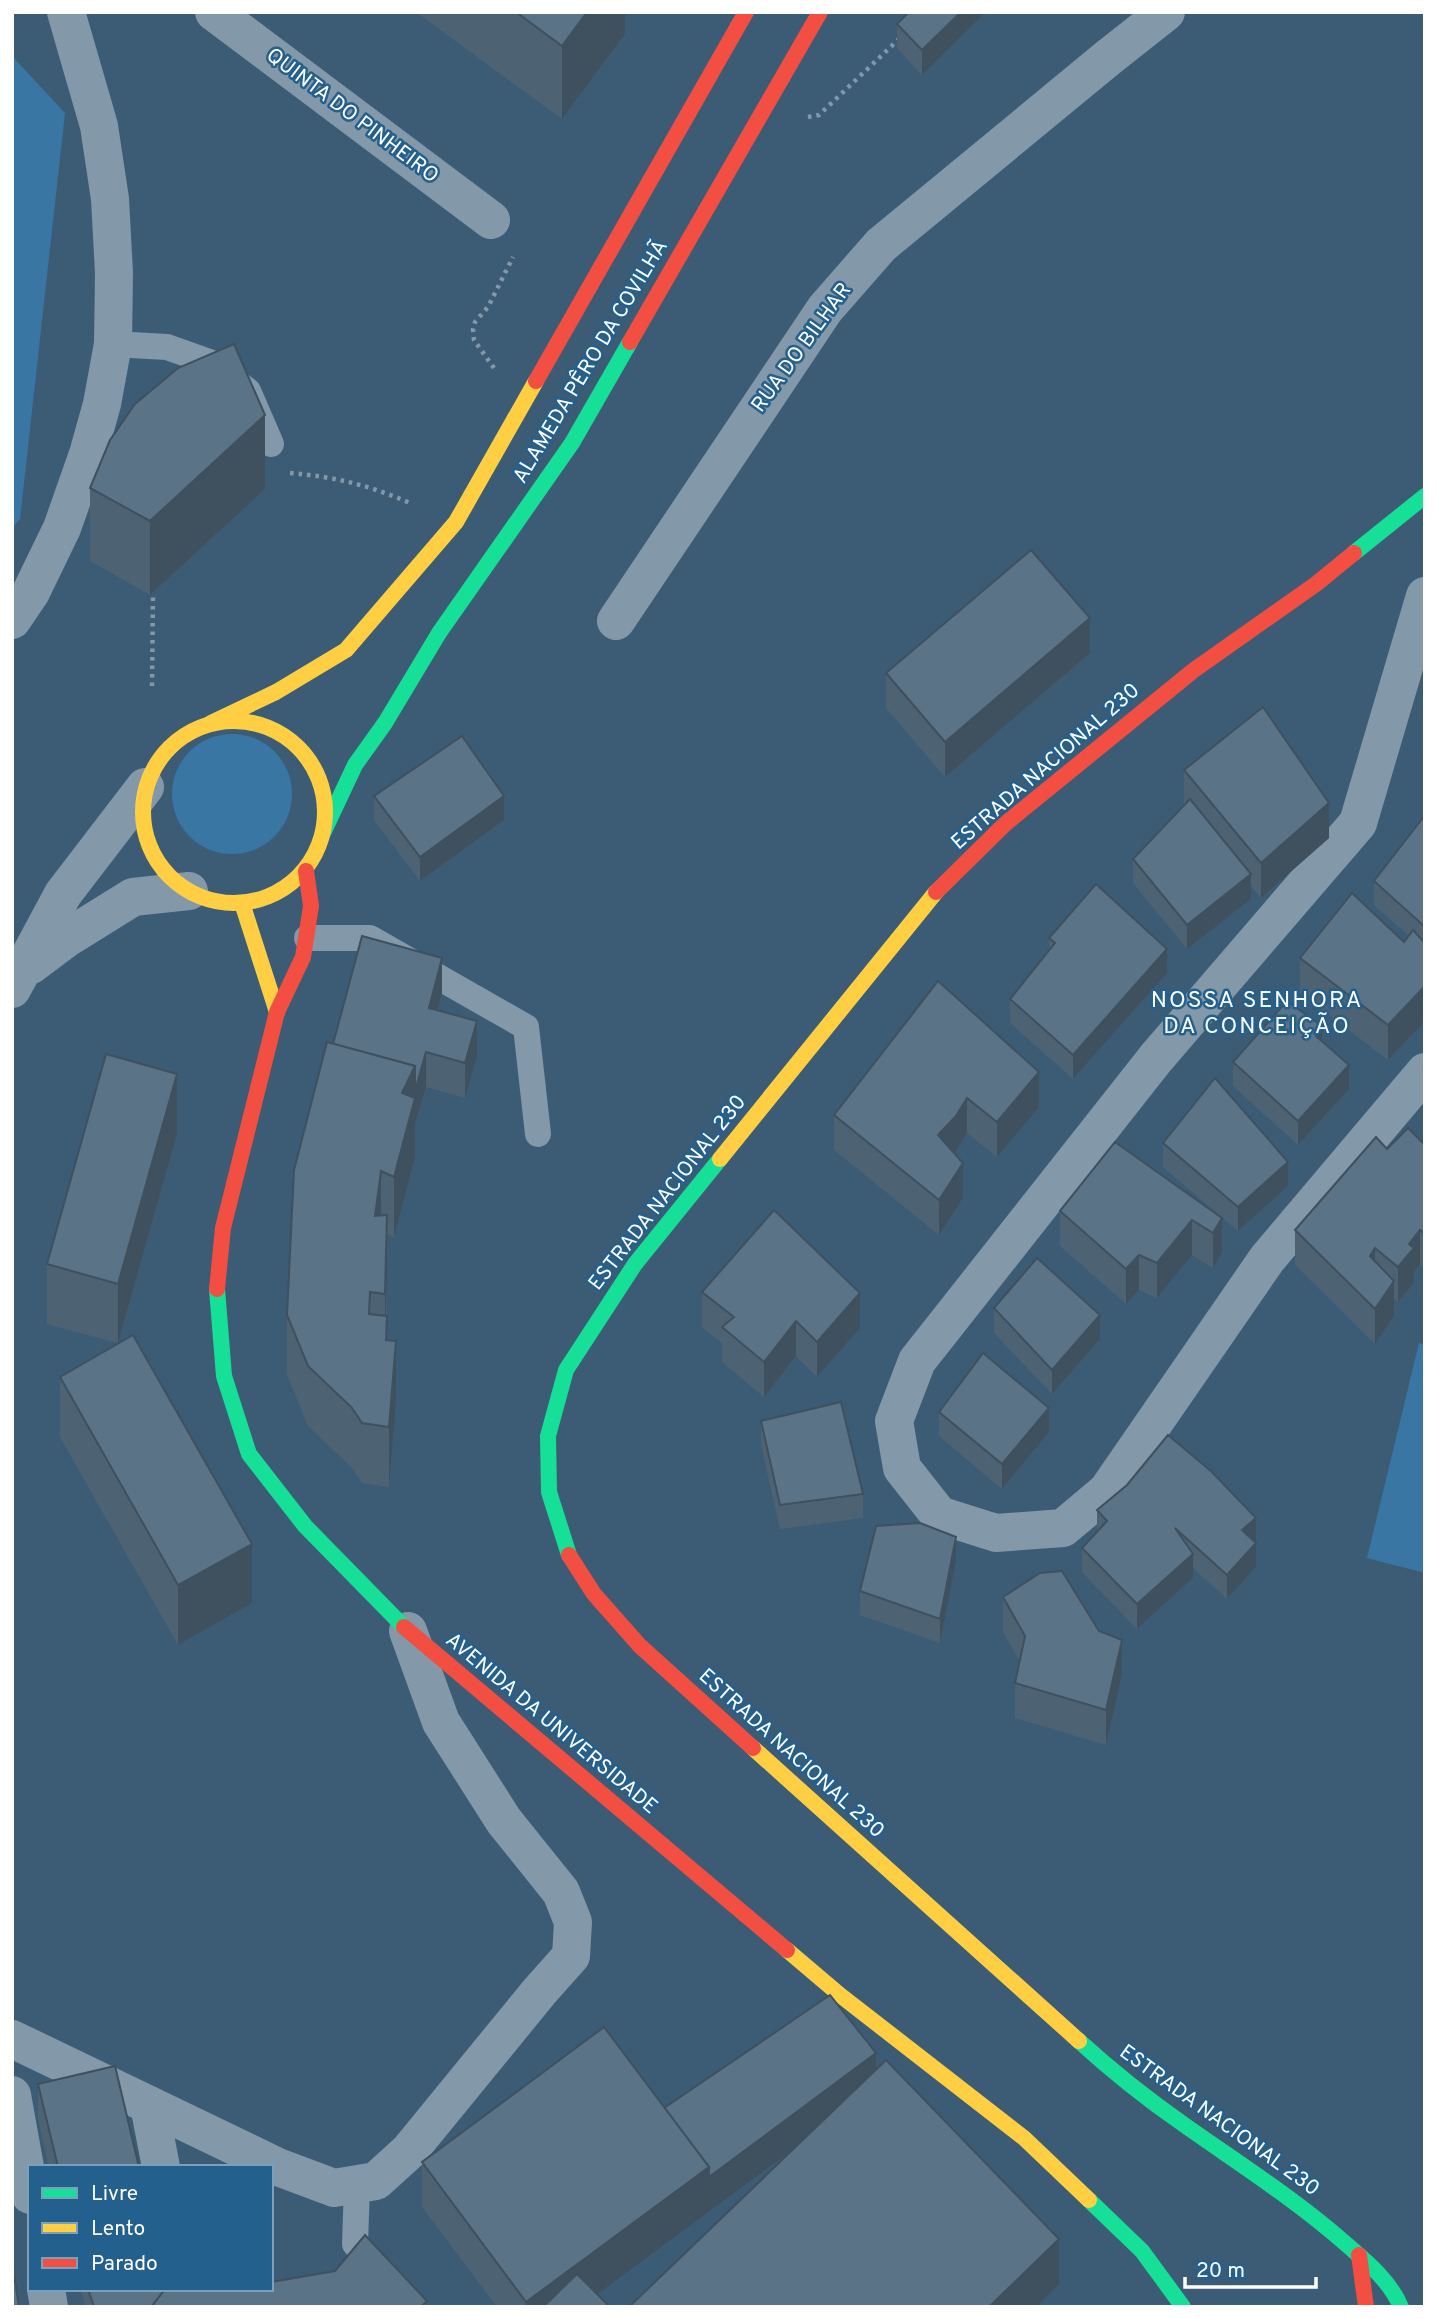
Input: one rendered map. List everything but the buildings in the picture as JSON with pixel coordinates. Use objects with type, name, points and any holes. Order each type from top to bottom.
[{"type":"main road","name":"ALAMEDA PÊRO DA COVILHÃ","points":[[746,12],[456,522],[346,650],[276,692],[189,732],[170,746],[155,765],[145,787],[143,817],[149,847],[166,872],[189,891],[214,901],[242,903],[288,889],[306,871],[355,765],[385,723],[439,633],[572,443],[820,12]]},
{"type":"main road","name":"ESTRADA NACIONAL 230","points":[[1401,2307],[1394,2291],[1359,2255],[1274,2187],[1181,2123],[1109,2068],[640,1646],[594,1594],[566,1550],[549,1492],[548,1436],[566,1370],[635,1264],[934,893],[1005,824],[1121,728],[1194,670],[1316,584],[1425,496]]},
{"type":"main road","name":"ALAMEDA PÊRO DA COVILHÃ","points":[[211,723],[242,721],[273,729],[298,747],[316,772],[325,802],[323,833]]},
{"type":"main road","name":"AVENIDA DA UNIVERSIDADE","points":[[306,871],[311,906],[303,957],[277,1012],[223,1228],[216,1294],[224,1376],[249,1454],[304,1526],[408,1632],[840,1995],[1024,2138],[1142,2251],[1183,2307]]},
{"type":"main road","points":[[242,903],[277,1012]]},
{"type":"main road","points":[[1359,2255],[1366,2307]]},
{"type":"street","points":[[12,620],[31,592],[62,528],[89,454],[113,344],[114,272],[110,199],[99,126],[66,12]]},
{"type":"street","name":"QUINTA DO PINHEIRO","points":[[214,12],[491,219]]},
{"type":"street","name":"RUA DO BILHAR","points":[[616,621],[825,309],[881,246],[1166,12]]},
{"type":"street","points":[[1425,596],[1358,823],[1156,1058],[916,1361],[894,1421],[902,1468],[939,1515],[996,1533],[1063,1528],[1107,1491],[1267,1259],[1425,1072]]},
{"type":"street","points":[[18,980],[63,894],[145,787]]},
{"type":"street","points":[[18,980],[66,938],[133,897],[189,891]]},
{"type":"street","points":[[12,2039],[278,2167],[334,2188],[376,2181],[409,2151],[571,1956],[573,1922],[561,1892],[504,1821],[442,1722],[408,1632]]},
{"type":"street","points":[[12,2095],[28,2184]]},
{"type":"street","points":[[149,2105],[161,2165]]},
{"type":"lane","points":[[113,344],[167,347],[212,363],[248,391],[271,444]]},
{"type":"lane","points":[[307,938],[370,938],[526,1027],[538,1134]]},
{"type":"lane","points":[[357,2184],[355,2244],[412,2307]]},
{"type":"path","points":[[807,117],[819,115],[902,36]]},
{"type":"path","points":[[494,368],[474,340],[473,330],[475,321],[488,307],[512,260]]},
{"type":"path","points":[[287,473],[339,478],[411,503]]},
{"type":"path","points":[[152,686],[153,595]]},
{"type":"shaded area","points":[[12,56],[65,113],[20,519],[12,528]]},
{"type":"shaded area","points":[[232,734],[255,739],[274,752],[287,771],[292,794],[287,817],[274,836],[255,849],[232,854],[209,849],[190,836],[177,817],[172,794],[177,771],[190,752],[209,739]]},
{"type":"shaded area","points":[[1419,1343],[1425,1345],[1425,1573],[1367,1558]]},
{"type":"traffic: fast","points":[[323,833],[355,765],[385,723],[439,633],[572,443],[630,342]]},
{"type":"traffic: fast","points":[[1354,553],[1425,496]]},
{"type":"traffic: fast","points":[[569,1555],[549,1492],[548,1436],[566,1370],[635,1264],[720,1159]]},
{"type":"traffic: fast","points":[[217,1289],[224,1376],[249,1454],[305,1526],[404,1627]]},
{"type":"traffic: fast","points":[[1079,2041],[1156,2105],[1327,2228],[1377,2272],[1401,2307]]},
{"type":"traffic: fast","points":[[1089,2200],[1142,2251],[1183,2307]]},
{"type":"traffic: slow","points":[[211,723],[276,692],[346,650],[456,522],[536,381]]},
{"type":"traffic: slow","points":[[234,721],[269,728],[285,736],[298,748],[310,761],[318,777],[325,812],[318,847],[310,863],[298,876],[285,888],[269,896],[234,903],[199,896],[183,888],[170,876],[158,863],[150,847],[143,812],[150,777],[158,761],[170,748],[183,736],[199,728],[234,721]]},
{"type":"traffic: slow","points":[[720,1159],[936,892]]},
{"type":"traffic: slow","points":[[242,903],[277,1012]]},
{"type":"traffic: slow","points":[[753,1748],[1079,2041]]},
{"type":"traffic: slow","points":[[787,1950],[840,1995],[1024,2138],[1089,2200]]},
{"type":"traffic: jam","points":[[536,381],[746,12]]},
{"type":"traffic: jam","points":[[630,342],[820,12]]},
{"type":"traffic: jam","points":[[936,892],[1005,824],[1194,670],[1316,584],[1354,553]]},
{"type":"traffic: jam","points":[[217,1289],[223,1228],[277,1012],[303,957],[311,906],[306,871]]},
{"type":"traffic: jam","points":[[569,1555],[594,1594],[640,1646],[753,1748]]},
{"type":"traffic: jam","points":[[404,1627],[787,1950]]},
{"type":"traffic: jam","points":[[1359,2255],[1366,2307]]},
{"type":"district","name":"NOSSA SENHORA DA CONCEIÇÃO","points":[[1257,1014]]}]
